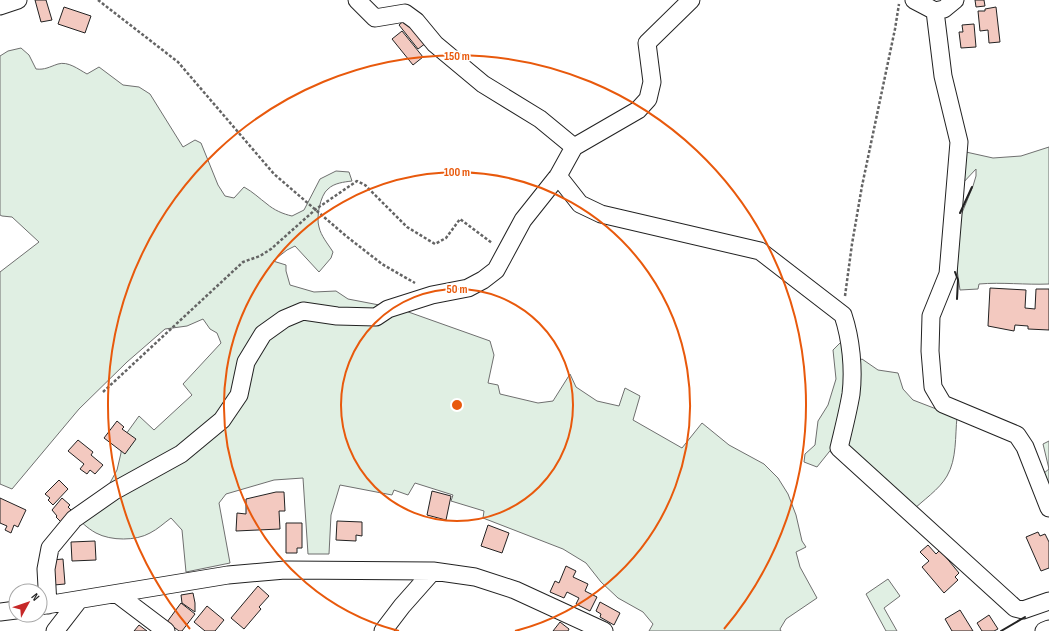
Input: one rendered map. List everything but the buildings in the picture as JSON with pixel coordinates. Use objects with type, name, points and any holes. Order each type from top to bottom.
[{"type":"street","points":[[0,6],[18,0]]},
{"type":"street","points":[[357,0],[375,18],[405,13],[416,21],[435,44],[483,84],[540,120],[574,148]]},
{"type":"street","points":[[45,583],[50,548],[74,519],[114,491],[181,454],[222,420],[239,395],[246,362],[263,334],[284,319],[303,312],[337,316],[376,317],[388,309],[432,295],[468,288],[483,280],[496,270],[523,220],[558,176],[574,148],[638,110],[648,99],[652,82],[647,43],[691,0]]},
{"type":"street","points":[[955,0],[944,9],[924,4],[959,142],[948,274],[931,316],[930,351],[932,387],[943,404],[1017,434],[1025,447],[1049,508]]},
{"type":"street","points":[[558,176],[580,204],[601,214],[760,251],[843,315],[846,324],[851,361],[851,394],[840,448],[1015,608],[1023,610],[1049,601]]},
{"type":"street","points":[[48,604],[228,575],[285,570],[433,571],[475,577],[515,590],[604,631]]},
{"type":"street","points":[[383,631],[402,606],[433,571]]},
{"type":"street","points":[[117,594],[166,631]]},
{"type":"street","points":[[55,631],[79,600]]},
{"type":"street","points":[[1044,631],[1049,629]]},
{"type":"path","points":[[98,0],[178,62],[274,174],[346,236],[382,264],[411,280],[432,295]]},
{"type":"path","points":[[843,315],[852,244],[862,186],[895,29],[899,0]]},
{"type":"path","points":[[103,392],[243,262],[260,256],[271,249],[316,209],[357,181],[365,185],[407,226],[435,244],[446,238],[460,219],[506,253]]},
{"type":"green space","points":[[21,48],[29,55],[36,69],[45,69],[62,63],[73,66],[87,74],[99,67],[123,85],[139,87],[150,94],[183,147],[195,140],[201,143],[218,185],[225,196],[234,198],[244,187],[273,208],[292,216],[304,210],[320,179],[336,171],[349,172],[352,181],[339,183],[330,187],[325,192],[319,207],[318,223],[323,237],[333,252],[331,258],[319,272],[295,246],[287,250],[273,261],[286,265],[290,285],[314,292],[336,291],[348,299],[400,309],[490,341],[494,355],[488,383],[498,385],[500,394],[538,403],[553,401],[570,374],[576,387],[597,401],[619,406],[625,388],[640,396],[633,420],[682,448],[702,423],[729,445],[764,464],[778,478],[788,494],[796,515],[802,541],[806,547],[796,552],[800,567],[817,598],[786,619],[780,629],[781,631],[649,631],[653,624],[643,612],[618,598],[601,582],[586,563],[563,549],[483,518],[484,511],[451,501],[453,495],[415,483],[408,495],[394,490],[392,495],[340,485],[331,515],[329,554],[308,554],[303,478],[274,480],[226,494],[219,503],[230,563],[186,572],[182,530],[171,518],[158,528],[138,538],[116,539],[102,536],[84,525],[75,515],[105,492],[117,470],[121,453],[121,441],[139,416],[154,430],[192,395],[183,384],[221,343],[217,333],[210,329],[203,319],[187,326],[165,329],[127,362],[79,409],[12,489],[0,484],[0,272],[39,242],[12,217],[0,215],[0,56],[8,51]]},
{"type":"green space","points":[[1049,147],[1049,284],[979,284],[978,289],[960,290],[956,263],[957,225],[976,176],[976,169],[961,185],[966,152],[993,158],[1021,156]]},
{"type":"green space","points":[[844,339],[848,362],[833,447],[817,467],[804,462],[805,454],[815,445],[818,421],[828,405],[836,379],[833,350]]},
{"type":"green space","points":[[862,359],[878,370],[898,373],[903,389],[913,400],[957,417],[954,455],[947,476],[931,495],[912,511],[848,449],[857,398],[856,362]]},
{"type":"green space","points":[[1049,441],[1049,469],[1043,444]]},
{"type":"green space","points":[[1049,469],[1049,486],[1044,473]]},
{"type":"green space","points":[[888,579],[900,596],[884,608],[897,631],[886,631],[866,594]]},
{"type":"wall","points":[[960,213],[972,187]]},
{"type":"wall","points":[[955,272],[958,280],[957,299]]},
{"type":"wall","points":[[1001,631],[1025,617]]}]
